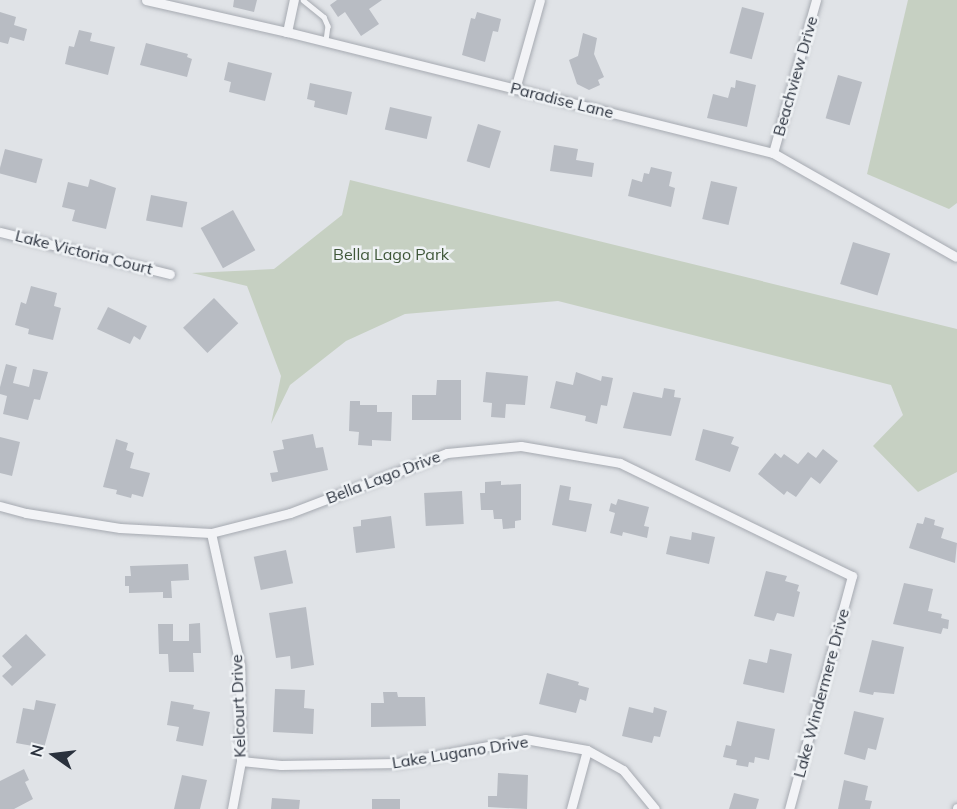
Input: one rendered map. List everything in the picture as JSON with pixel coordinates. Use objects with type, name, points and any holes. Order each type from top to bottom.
[{"type":"street","name":"Paradise Lane","points":[[146,0],[286,32],[773,153],[956,257]]},
{"type":"street","points":[[286,32],[294,0]]},
{"type":"street","points":[[516,89],[540,0]]},
{"type":"street","name":"Beachview Drive","points":[[773,153],[816,0]]},
{"type":"street","name":"Lake Victoria Court","points":[[0,232],[170,274]]},
{"type":"street","name":"Bella Lago Drive","points":[[0,506],[26,513],[120,528],[211,533],[290,513],[447,453],[521,446],[620,462],[852,576]]},
{"type":"street","name":"Kelcourt Drive","points":[[211,533],[240,665],[241,761],[232,809]]},
{"type":"street","name":"Lake Windermere Drive","points":[[789,809],[852,576]]},
{"type":"street","name":"Lake Lugano Drive","points":[[241,761],[281,765],[397,763],[525,739],[587,750],[623,770],[655,809]]},
{"type":"street","points":[[571,809],[587,750]]},
{"type":"lane","points":[[303,0],[316,8],[324,17],[328,26],[326,42]]},
{"type":"green space","points":[[908,0],[957,0],[957,203],[949,209],[867,174]]},
{"type":"green space","name":"Bella Lago Park","points":[[350,180],[957,329],[957,472],[918,492],[873,446],[903,415],[891,385],[558,301],[405,314],[346,341],[290,385],[271,424],[281,376],[247,286],[192,273],[274,269],[342,215]]},
{"type":"building","points":[[234,0],[257,0],[254,12],[233,7]]},
{"type":"building","points":[[337,0],[382,0],[369,9],[379,24],[361,36],[345,12],[338,17],[330,5]]},
{"type":"building","points":[[742,7],[764,13],[752,59],[730,53]]},
{"type":"building","points":[[0,12],[16,17],[14,25],[27,29],[24,41],[10,37],[8,44],[0,42]]},
{"type":"building","points":[[477,12],[501,19],[498,32],[493,31],[485,62],[462,55],[471,18],[475,19]]},
{"type":"building","points":[[79,30],[92,33],[90,41],[115,47],[108,75],[65,64],[69,46],[74,47]]},
{"type":"building","points":[[583,33],[597,38],[594,54],[604,77],[598,80],[600,85],[589,90],[577,84],[569,60],[578,56]]},
{"type":"building","points":[[146,43],[188,54],[187,57],[192,59],[187,77],[140,65]]},
{"type":"building","points":[[228,62],[272,73],[265,101],[229,92],[231,82],[224,80]]},
{"type":"building","points":[[838,75],[862,82],[850,125],[826,118]]},
{"type":"building","points":[[736,80],[756,85],[747,127],[707,118],[713,94],[728,98],[731,87],[735,88]]},
{"type":"building","points":[[310,83],[352,92],[347,115],[314,107],[315,101],[307,99]]},
{"type":"building","points":[[390,107],[432,117],[427,139],[385,129]]},
{"type":"building","points":[[478,124],[501,131],[490,168],[467,161]]},
{"type":"building","points":[[554,145],[578,149],[576,160],[594,163],[592,177],[550,171]]},
{"type":"building","points":[[5,149],[43,159],[36,183],[0,174]]},
{"type":"building","points":[[651,167],[672,172],[669,186],[675,188],[671,207],[628,196],[632,179],[642,182],[644,173],[649,174]]},
{"type":"building","points":[[90,179],[116,188],[106,229],[72,221],[75,210],[62,207],[68,182],[88,187]]},
{"type":"building","points":[[711,181],[737,187],[729,225],[702,219]]},
{"type":"building","points":[[151,195],[187,202],[182,228],[146,221]]},
{"type":"building","points":[[233,210],[255,250],[223,268],[201,228]]},
{"type":"building","points":[[853,242],[890,253],[877,295],[840,284]]},
{"type":"building","points":[[31,286],[57,293],[54,306],[61,308],[53,340],[28,334],[29,329],[15,325],[21,302],[26,304]]},
{"type":"building","points":[[214,298],[238,323],[207,353],[183,328]]},
{"type":"building","points":[[108,307],[147,326],[140,340],[134,336],[130,344],[97,329]]},
{"type":"building","points":[[6,364],[17,367],[13,383],[29,387],[33,369],[48,372],[40,400],[34,399],[28,420],[3,414],[7,396],[0,394],[0,387]]},
{"type":"building","points":[[486,372],[528,376],[525,405],[506,404],[505,418],[491,417],[492,403],[483,402]]},
{"type":"building","points":[[576,372],[601,381],[602,376],[613,378],[607,406],[601,405],[597,424],[585,421],[586,416],[550,408],[556,381],[573,385]]},
{"type":"building","points":[[437,380],[461,380],[461,420],[412,420],[412,395],[436,395]]},
{"type":"building","points":[[664,388],[675,390],[674,397],[681,398],[671,436],[623,428],[633,392],[662,398]]},
{"type":"building","points":[[350,401],[360,401],[360,405],[377,405],[377,412],[392,412],[391,441],[372,440],[372,446],[358,445],[359,432],[349,431]]},
{"type":"building","points":[[703,429],[734,437],[731,444],[739,447],[730,472],[695,460]]},
{"type":"building","points":[[313,434],[316,448],[323,447],[328,470],[272,482],[270,473],[278,472],[273,451],[284,449],[282,440]]},
{"type":"building","points":[[0,437],[20,442],[12,476],[0,473]]},
{"type":"building","points":[[116,439],[128,443],[126,450],[134,453],[130,468],[150,473],[143,497],[132,494],[131,498],[116,494],[117,490],[103,487]]},
{"type":"building","points":[[823,449],[838,461],[820,484],[811,477],[796,497],[787,491],[784,495],[758,474],[775,453],[781,458],[784,454],[798,464],[808,452],[816,458]]},
{"type":"building","points":[[501,481],[501,485],[521,484],[521,520],[515,521],[515,528],[503,529],[502,519],[494,519],[493,510],[481,510],[480,493],[485,493],[485,482]]},
{"type":"building","points":[[560,485],[571,487],[569,500],[592,504],[586,532],[552,525]]},
{"type":"building","points":[[462,491],[464,524],[426,526],[424,493]]},
{"type":"building","points":[[618,499],[649,507],[644,526],[649,527],[647,538],[623,532],[622,536],[610,533],[615,513],[609,511],[611,503],[616,505]]},
{"type":"building","points":[[391,516],[395,548],[356,553],[353,527],[361,526],[361,520]]},
{"type":"building","points":[[925,517],[935,520],[934,525],[944,528],[941,538],[957,543],[955,563],[909,548],[917,523],[923,524]]},
{"type":"building","points":[[692,532],[715,537],[709,564],[666,554],[670,536],[691,540]]},
{"type":"building","points":[[286,550],[293,583],[261,590],[254,557]]},
{"type":"building","points":[[188,564],[189,580],[171,581],[172,598],[163,598],[163,592],[129,593],[129,586],[125,586],[125,576],[131,576],[130,566]]},
{"type":"building","points":[[766,571],[787,576],[785,581],[799,585],[797,591],[800,592],[794,617],[777,613],[774,621],[754,616]]},
{"type":"building","points":[[904,583],[933,589],[928,611],[942,614],[941,618],[949,620],[948,629],[943,628],[941,634],[893,624]]},
{"type":"building","points":[[306,607],[314,665],[291,669],[290,656],[276,658],[269,613]]},
{"type":"building","points":[[200,623],[201,653],[193,653],[194,672],[169,672],[168,654],[159,654],[158,624],[173,624],[173,641],[189,641],[189,624]]},
{"type":"building","points":[[26,634],[46,655],[12,686],[2,676],[12,667],[2,656]]},
{"type":"building","points":[[872,640],[904,647],[894,694],[874,692],[873,695],[859,692]]},
{"type":"building","points":[[770,649],[792,654],[784,693],[743,684],[749,659],[767,663]]},
{"type":"building","points":[[547,673],[579,682],[578,685],[589,688],[586,701],[580,699],[576,713],[539,704]]},
{"type":"building","points":[[275,689],[305,690],[304,708],[314,709],[313,734],[273,732]]},
{"type":"building","points":[[383,692],[397,692],[398,697],[425,697],[426,726],[371,727],[371,703],[384,703]]},
{"type":"building","points":[[36,700],[56,704],[44,748],[16,743],[23,708],[34,710]]},
{"type":"building","points":[[171,701],[194,705],[193,709],[210,712],[203,746],[176,741],[179,727],[167,725]]},
{"type":"building","points":[[629,707],[653,713],[654,707],[667,711],[660,737],[654,736],[652,743],[622,736]]},
{"type":"building","points":[[854,711],[884,718],[876,750],[868,748],[865,760],[844,754]]},
{"type":"building","points":[[737,721],[775,729],[769,760],[755,757],[754,763],[749,762],[748,767],[736,765],[737,760],[723,757],[726,745],[731,746]]},
{"type":"building","points":[[24,769],[29,780],[25,782],[33,799],[14,809],[0,809],[0,781]]},
{"type":"building","points":[[498,773],[528,775],[527,809],[488,807],[488,796],[497,796]]},
{"type":"building","points":[[182,775],[207,780],[200,809],[174,809]]},
{"type":"building","points":[[844,780],[868,786],[865,800],[872,801],[870,809],[838,809]]},
{"type":"building","points":[[734,793],[759,799],[756,809],[729,809]]},
{"type":"building","points":[[272,798],[300,800],[299,809],[271,809]]},
{"type":"building","points":[[372,799],[400,799],[400,809],[372,809]]}]
